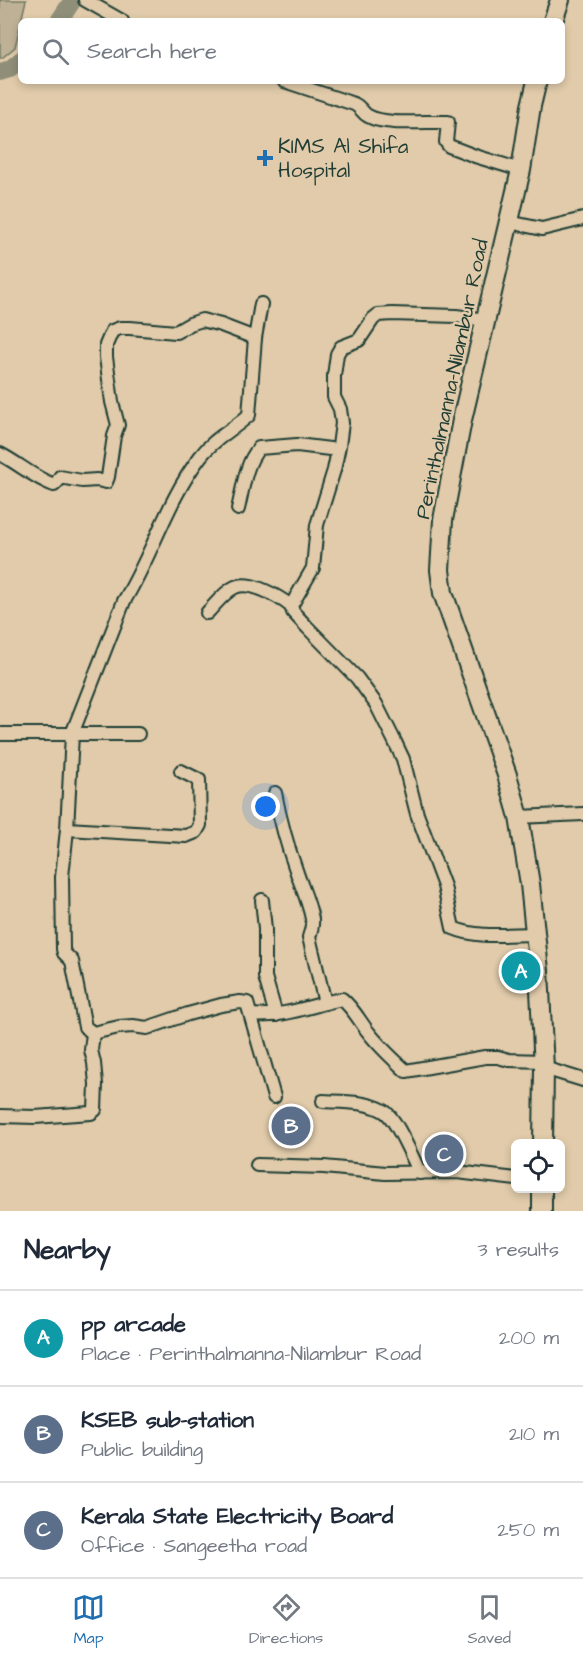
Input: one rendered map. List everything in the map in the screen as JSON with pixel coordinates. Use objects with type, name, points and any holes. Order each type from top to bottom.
[{"type":"main road","points":[[554,18],[560,0]]},
{"type":"main road","name":"Perinthalmanna-Nilambur Road","points":[[536,84],[521,170],[462,420],[443,520],[441,577],[443,593],[507,776],[519,817],[530,884],[540,982],[544,1064],[543,1139]]},
{"type":"main road","points":[[542,1193],[542,1211]]},
{"type":"street","points":[[85,0],[117,18]]},
{"type":"street","points":[[293,84],[360,106],[366,115],[373,118],[395,122],[447,122],[446,142],[448,146],[521,170]]},
{"type":"street","points":[[509,222],[542,229],[583,219]]},
{"type":"street","points":[[261,304],[255,338],[249,415],[215,440],[190,471],[124,601],[72,734],[62,878],[63,949],[72,961],[85,1027],[93,1033],[133,1026],[147,1028],[221,1005],[247,1003],[274,1097]]},
{"type":"street","points":[[291,606],[313,568],[317,525],[338,450],[342,423],[340,409],[334,398],[335,363],[341,347],[360,340],[378,315],[456,316],[486,320]]},
{"type":"street","points":[[0,454],[54,485],[60,477],[106,482],[118,425],[112,402],[106,357],[106,345],[112,331],[130,328],[176,332],[202,320],[255,338]]},
{"type":"street","points":[[238,509],[249,465],[259,448],[297,445],[338,450]]},
{"type":"street","points":[[207,613],[228,592],[240,586],[270,592],[291,606],[293,612],[357,678],[376,704],[395,741],[403,759],[417,814],[444,886],[453,928],[481,935],[536,934]]},
{"type":"street","points":[[0,734],[138,734]]},
{"type":"street","points":[[67,829],[186,836],[196,832],[200,825],[199,780],[181,771]]},
{"type":"street","points":[[275,793],[282,827],[309,906],[312,929],[309,937],[326,1003]]},
{"type":"street","points":[[519,817],[583,814]]},
{"type":"street","points":[[262,900],[265,929],[265,977],[276,1015]]},
{"type":"street","points":[[251,1016],[276,1015],[342,999],[390,1057],[406,1071],[485,1057],[498,1057],[505,1060],[544,1064],[583,1080]]},
{"type":"street","points":[[0,1116],[35,1118],[91,1113],[95,1110],[96,1084],[91,1050],[93,1033]]},
{"type":"street","points":[[323,1101],[356,1104],[384,1111],[397,1126],[420,1173]]},
{"type":"street","points":[[257,1165],[324,1167],[385,1173],[457,1172],[511,1178]]},
{"type":"shaded area","points":[[0,0],[26,0],[22,18],[18,18],[15,47],[0,58]]},
{"type":"waterway","points":[[61,18],[73,0]]},
{"type":"waterway","points":[[0,72],[10,69],[18,62]]},
{"type":"place","name":"KIMS Al Shifa Hospital","points":[[265,158]]},
{"type":"place","name":"pp arcade","points":[[521,971]]},
{"type":"place","name":"KSEB sub-station","points":[[291,1126]]},
{"type":"place","name":"Kerala State Electricity Board","points":[[444,1154]]}]
